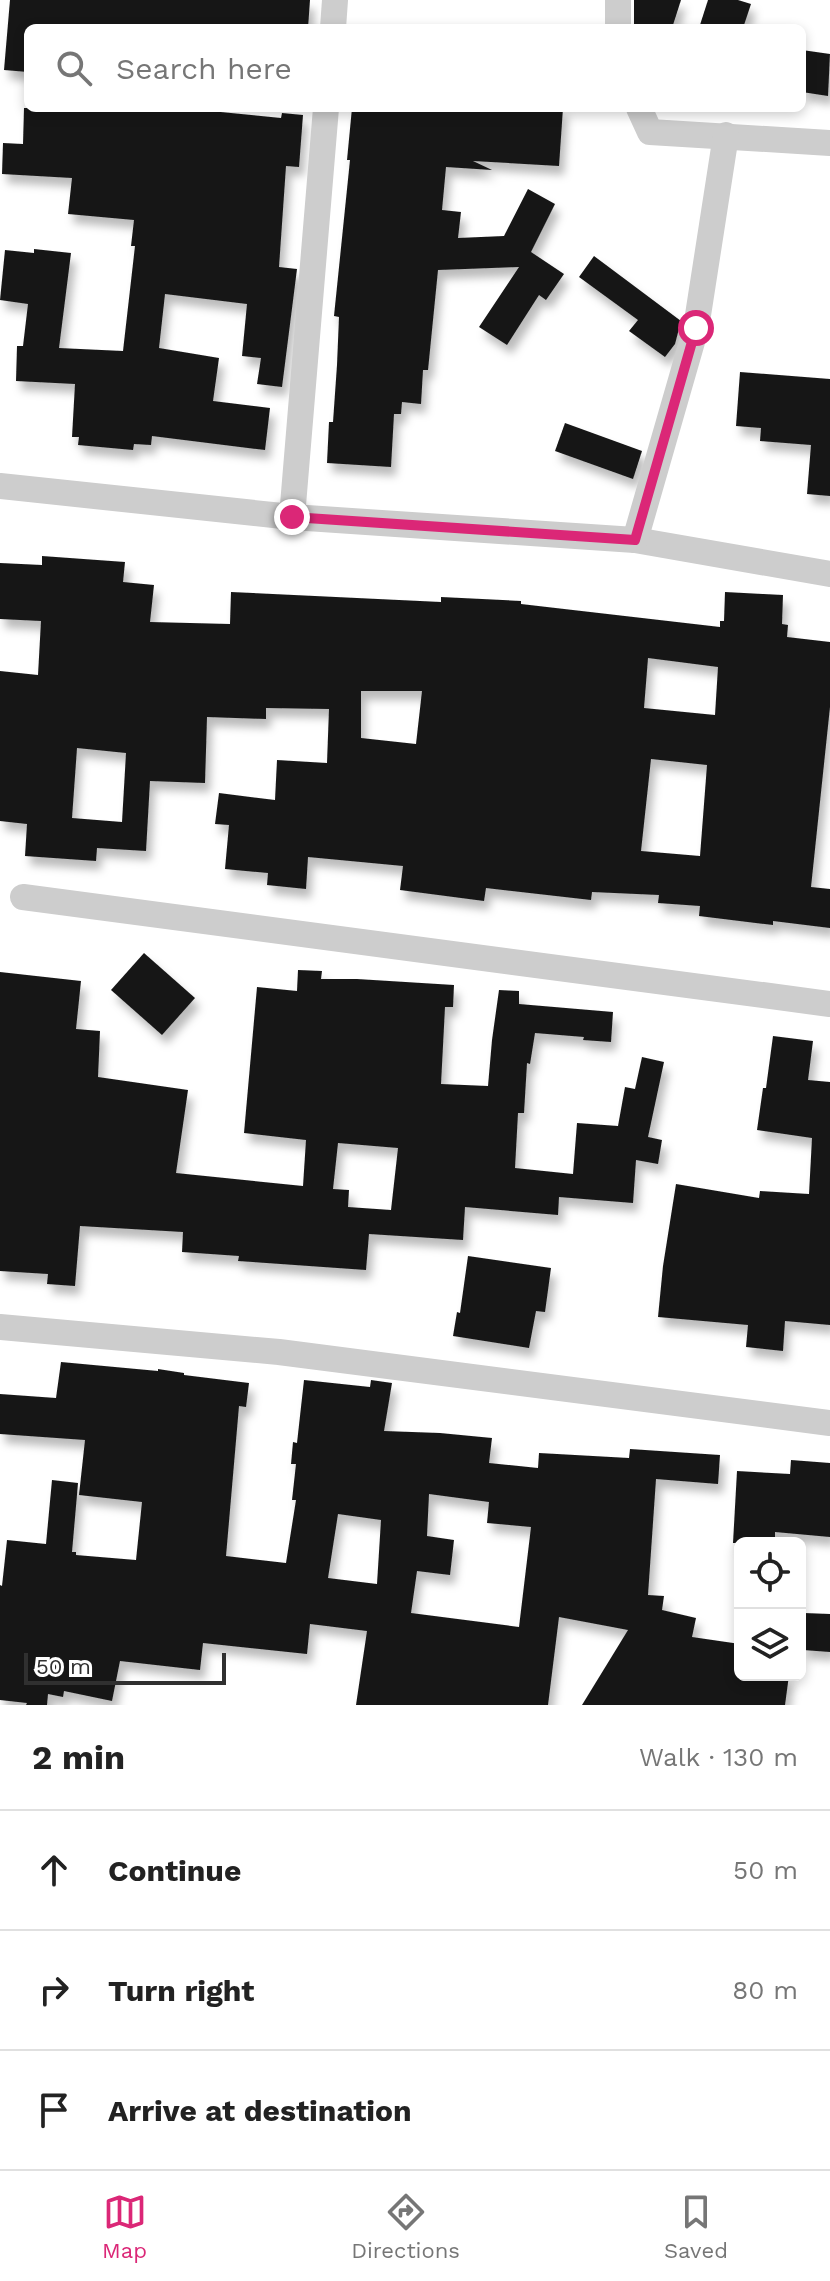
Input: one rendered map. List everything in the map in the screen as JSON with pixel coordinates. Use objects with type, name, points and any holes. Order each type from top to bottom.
[{"type":"street","points":[[333,24],[335,0]]},
{"type":"street","points":[[618,0],[618,24]]},
{"type":"street","points":[[292,517],[326,112]]},
{"type":"street","points":[[641,112],[650,132],[830,143]]},
{"type":"street","points":[[635,540],[696,328],[726,135]]},
{"type":"street","points":[[0,486],[292,517],[635,540],[830,574]]},
{"type":"street","points":[[23,897],[830,1004]]},
{"type":"street","points":[[0,1327],[279,1352],[830,1423]]},
{"type":"building","points":[[10,0],[310,0],[308,24],[24,24],[24,72],[4,70]]},
{"type":"building","points":[[634,0],[681,0],[673,24],[634,24]]},
{"type":"building","points":[[708,0],[738,0],[751,4],[744,24],[700,24]]},
{"type":"building","points":[[806,51],[830,54],[828,96],[806,93]]},
{"type":"building","points":[[24,108],[24,112],[220,112],[281,118],[282,113],[303,115],[299,167],[286,166],[279,267],[297,269],[282,387],[257,384],[261,358],[242,356],[247,304],[165,294],[159,348],[219,358],[213,401],[270,408],[265,450],[152,436],[151,445],[134,444],[133,450],[78,445],[79,437],[72,437],[75,384],[16,381],[17,346],[23,346],[28,304],[0,300],[5,250],[71,253],[59,348],[123,351],[135,246],[131,246],[134,220],[68,214],[72,178],[2,174],[3,143],[23,144]]},
{"type":"building","points":[[352,112],[563,112],[559,166],[473,161],[492,170],[446,167],[442,210],[461,212],[458,238],[504,236],[528,189],[555,204],[531,252],[564,274],[546,300],[539,295],[507,345],[479,327],[519,267],[438,270],[428,370],[423,370],[421,404],[402,402],[401,414],[394,414],[391,467],[327,463],[337,365],[339,317],[334,316],[350,160],[347,160]]},
{"type":"building","points":[[594,256],[681,321],[675,344],[665,357],[629,331],[638,320],[579,277]]},
{"type":"building","points":[[740,372],[830,379],[830,496],[807,494],[811,445],[760,441],[761,428],[736,426]]},
{"type":"building","points":[[565,423],[642,451],[633,479],[555,451]]},
{"type":"building","points":[[42,556],[125,562],[123,582],[154,585],[150,622],[230,624],[231,592],[441,602],[441,597],[521,601],[521,604],[720,627],[720,621],[724,621],[725,592],[783,595],[782,624],[788,625],[787,637],[830,642],[830,707],[811,887],[830,889],[830,928],[699,916],[700,906],[658,903],[659,895],[592,892],[591,900],[486,888],[484,901],[400,890],[403,866],[308,857],[306,889],[267,885],[268,873],[225,869],[229,825],[215,824],[219,793],[275,800],[277,760],[327,763],[329,709],[266,708],[266,719],[207,717],[205,783],[150,781],[146,851],[97,848],[96,861],[25,856],[27,824],[0,821],[0,671],[38,675],[41,621],[0,619],[0,563],[42,565]],"holes":[[[648,658],[718,667],[715,715],[644,708]],[[361,691],[422,691],[416,744],[361,738]],[[77,748],[126,753],[122,822],[72,818]],[[651,759],[707,765],[700,856],[641,851]]]},
{"type":"building","points":[[144,953],[195,998],[162,1035],[111,990]]},
{"type":"building","points":[[298,970],[322,971],[321,979],[454,985],[453,1007],[445,1007],[441,1084],[488,1086],[499,990],[519,991],[519,1004],[613,1012],[611,1042],[535,1033],[530,1064],[527,1063],[524,1113],[518,1113],[515,1168],[573,1174],[577,1123],[618,1126],[625,1087],[635,1089],[642,1057],[664,1062],[648,1137],[662,1140],[658,1164],[636,1160],[633,1203],[559,1197],[558,1215],[465,1207],[463,1240],[369,1234],[366,1270],[238,1261],[239,1256],[182,1252],[183,1232],[80,1226],[75,1286],[47,1284],[48,1274],[0,1271],[0,972],[81,981],[76,1029],[100,1031],[98,1077],[188,1090],[176,1173],[303,1186],[306,1140],[244,1133],[257,987],[297,991]],"holes":[[[338,1143],[398,1148],[391,1210],[348,1207],[349,1190],[333,1189]]]},
{"type":"building","points":[[773,1036],[813,1041],[808,1080],[830,1082],[830,1325],[785,1321],[783,1351],[746,1347],[748,1325],[658,1317],[676,1184],[759,1198],[760,1191],[809,1194],[812,1138],[757,1130]]},
{"type":"building","points":[[468,1256],[551,1268],[545,1312],[536,1311],[529,1348],[453,1336],[457,1312],[460,1313]]},
{"type":"building","points":[[61,1362],[158,1369],[249,1383],[246,1407],[239,1406],[226,1556],[286,1563],[296,1500],[292,1500],[296,1464],[291,1464],[293,1442],[297,1443],[304,1380],[370,1387],[371,1380],[392,1383],[384,1431],[492,1438],[489,1463],[538,1468],[539,1453],[629,1458],[630,1449],[720,1455],[718,1484],[656,1479],[648,1595],[664,1596],[662,1610],[696,1618],[692,1637],[734,1643],[734,1681],[788,1681],[785,1705],[582,1705],[628,1630],[559,1617],[548,1705],[356,1705],[367,1631],[310,1624],[307,1654],[203,1643],[200,1670],[120,1661],[112,1701],[64,1691],[63,1697],[48,1694],[47,1705],[0,1700],[0,1585],[7,1540],[46,1544],[52,1480],[78,1483],[72,1552],[76,1555],[136,1560],[142,1502],[79,1495],[85,1440],[0,1434],[0,1394],[56,1398]],"holes":[[[429,1494],[489,1502],[487,1523],[531,1527],[519,1627],[411,1613],[417,1571],[450,1575],[454,1540],[427,1536]],[[338,1514],[381,1520],[377,1584],[328,1578]]]},
{"type":"building","points":[[791,1460],[830,1463],[830,1537],[775,1532],[775,1537],[734,1537],[733,1543],[737,1471],[790,1474]]},
{"type":"building","points":[[806,1613],[830,1614],[830,1652],[806,1650]]},
{"type":"route","points":[[292,517],[635,540],[696,328]]}]
